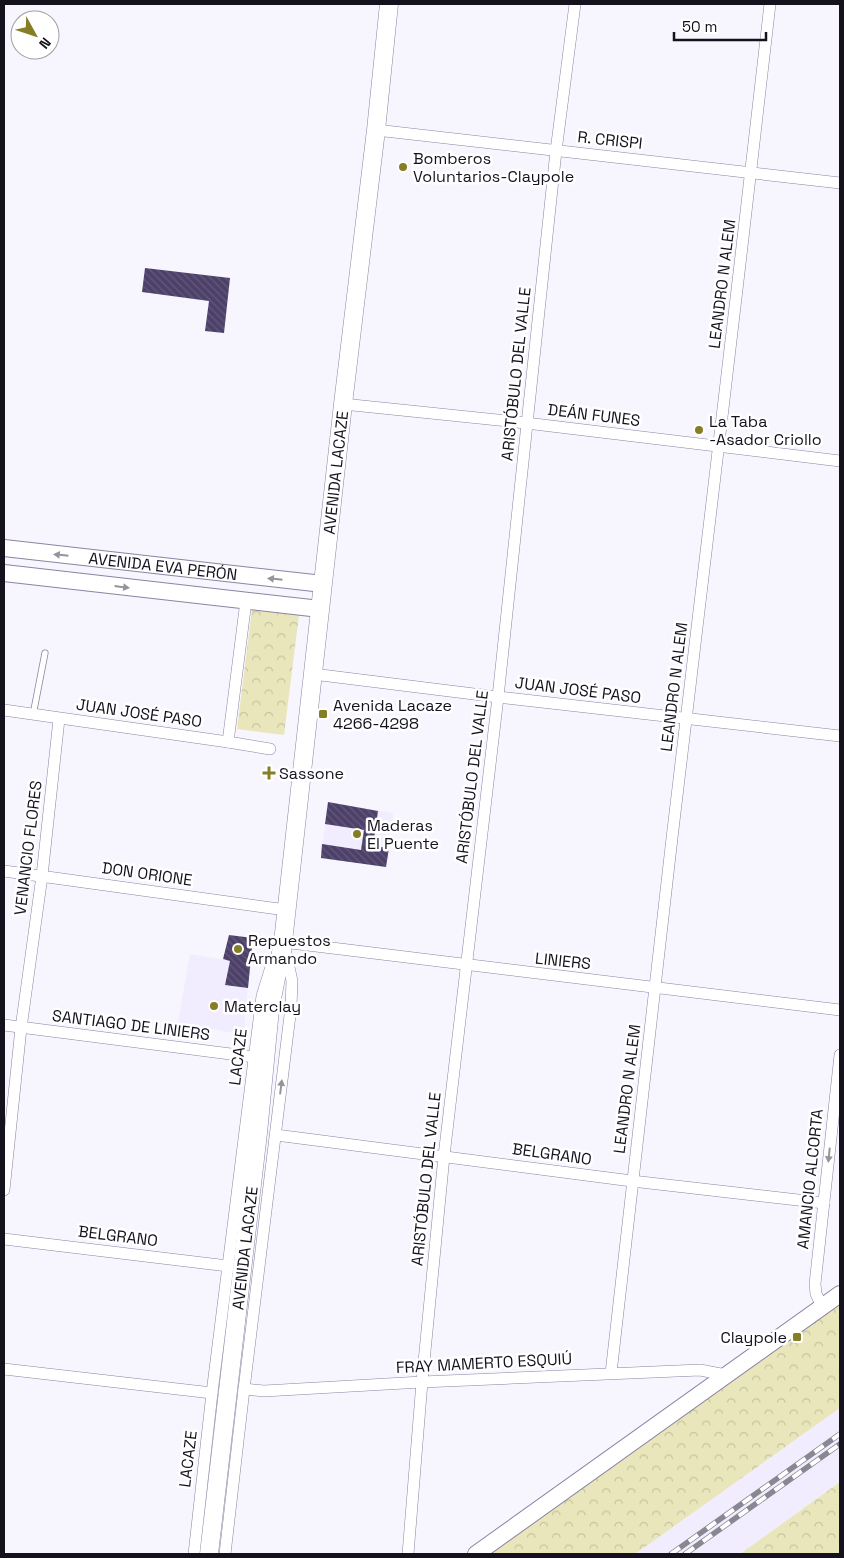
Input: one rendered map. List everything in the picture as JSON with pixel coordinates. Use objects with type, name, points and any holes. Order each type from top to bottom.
[{"type":"main road","name":"AVENIDA LACAZE","points":[[217,1554],[267,1134],[270,1010],[283,942],[389,4]]},
{"type":"main road","name":"AVENIDA EVA PERÓN","points":[[4,548],[323,584]]},
{"type":"main road","name":"AVENIDA EVA PERÓN","points":[[4,574],[320,609]]},
{"type":"main road","name":"AVENIDA LACAZE","points":[[209,1554],[267,1134]]},
{"type":"main road","points":[[476,1554],[840,1294]]},
{"type":"street","name":"ARISTÓBULO DEL VALLE","points":[[408,1554],[422,1382],[444,1156],[498,697],[556,151],[575,4]]},
{"type":"street","name":"LEANDRO N ALEM","points":[[611,1374],[770,4]]},
{"type":"street","name":"R. CRISPI","points":[[376,130],[840,183]]},
{"type":"street","name":"DEÁN FUNES","points":[[344,404],[526,423],[840,461]]},
{"type":"street","points":[[228,742],[246,601]]},
{"type":"street","name":"JUAN JOSÉ PASO","points":[[313,674],[840,736]]},
{"type":"street","name":"JUAN JOSÉ PASO","points":[[4,710],[270,749]]},
{"type":"street","name":"VENANCIO FLORES","points":[[4,1190],[21,1028],[42,876],[59,719]]},
{"type":"street","name":"DON ORIONE","points":[[4,871],[286,910]]},
{"type":"street","name":"LINIERS","points":[[283,942],[466,966],[840,1010]]},
{"type":"street","name":"LACAZE","points":[[194,1554],[212,1393],[262,996],[271,968],[283,942]]},
{"type":"street","name":"SANTIAGO DE LINIERS","points":[[4,1025],[254,1057]]},
{"type":"street","name":"AMANCIO ALCORTA","points":[[822,1306],[816,1294],[815,1284],[840,1055]]},
{"type":"street","points":[[225,1554],[244,1390],[267,1134]]},
{"type":"street","name":"BELGRANO","points":[[267,1134],[632,1181],[824,1203]]},
{"type":"street","name":"BELGRANO","points":[[4,1239],[228,1266]]},
{"type":"street","points":[[4,1369],[212,1393]]},
{"type":"street","name":"FRAY MAMERTO ESQUIÚ","points":[[244,1390],[264,1391],[700,1370],[726,1375]]},
{"type":"lane","points":[[33,715],[45,653]]},
{"type":"shaded area","name":"Maderas El Puente","points":[[328,802],[393,813],[386,867],[321,858]]},
{"type":"shaded area","name":"Materclay","points":[[190,954],[250,964],[244,1030],[239,1034],[178,1023]]},
{"type":"shaded area","points":[[840,1408],[840,1482],[740,1554],[635,1554]]},
{"type":"green space","points":[[252,609],[299,615],[284,735],[237,729]]},
{"type":"green space","points":[[840,1304],[840,1408],[635,1554],[485,1554]]},
{"type":"green space","points":[[840,1482],[840,1554],[740,1554]]},
{"type":"building","points":[[145,268],[230,278],[224,333],[205,331],[209,301],[142,292]]},
{"type":"building","name":"Maderas El Puente","points":[[328,802],[378,811],[373,846],[389,848],[386,867],[321,858],[322,844],[361,850],[364,830],[325,824]]},
{"type":"building","points":[[229,935],[253,938],[248,988],[225,985],[230,961],[223,959]]},
{"type":"railway","points":[[671,1554],[840,1434]]},
{"type":"railway","points":[[685,1554],[840,1444]]},
{"type":"place","name":"Bomberos Voluntarios-Claypole","points":[[403,167]]},
{"type":"place","name":"La Taba -Asador Criollo","points":[[699,430]]},
{"type":"place","name":"Avenida Lacaze 4266-4298","points":[[323,714]]},
{"type":"place","name":"Sassone","points":[[269,773]]},
{"type":"place","name":"Maderas El Puente","points":[[357,834]]},
{"type":"place","name":"Repuestos Armando","points":[[238,949]]},
{"type":"place","name":"Materclay","points":[[214,1006]]},
{"type":"place","name":"Claypole","points":[[797,1337]]}]
